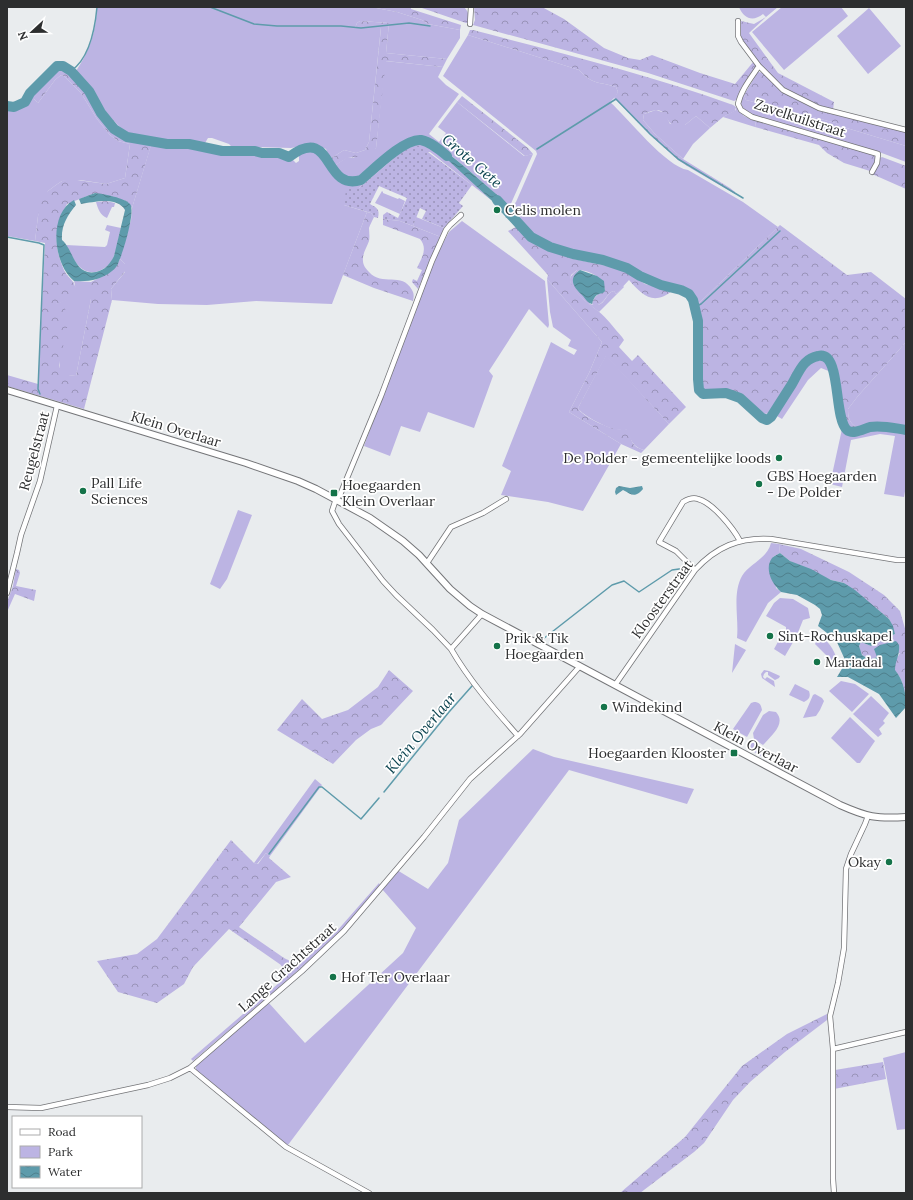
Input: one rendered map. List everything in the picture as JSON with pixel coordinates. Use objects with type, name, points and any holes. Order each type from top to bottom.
[{"type":"main road","name":"Klein Overlaar","points":[[7,390],[272,471],[298,481],[336,499],[370,518],[403,541],[419,554],[450,589],[482,614],[840,805],[868,816],[885,818],[906,817]]},
{"type":"street","points":[[470,24],[471,7]]},
{"type":"street","name":"Zavelkuilstraat","points":[[738,21],[738,36],[759,66],[783,90],[819,108],[906,130]]},
{"type":"street","name":"Zavelkuilstraat","points":[[759,66],[739,99],[738,104],[742,110],[752,117],[878,154],[877,163],[872,172]]},
{"type":"street","points":[[461,215],[446,230],[432,261],[381,396],[340,495],[336,499],[333,507],[334,515],[371,565],[396,595],[433,630],[450,649],[497,712],[518,736]]},
{"type":"street","name":"Reugelstraat","points":[[7,593],[21,535],[40,480],[57,406]]},
{"type":"street","points":[[695,570],[676,551],[659,542],[683,502],[688,499],[696,498],[708,504],[719,514],[740,541]]},
{"type":"street","points":[[427,563],[451,527],[478,516],[506,499]]},
{"type":"street","name":"Kloosterstraat","points":[[615,685],[695,570],[706,558],[717,550],[740,541],[762,538],[897,560],[906,560]]},
{"type":"street","points":[[450,649],[482,614]]},
{"type":"street","name":"Lange Grachtstraat","points":[[7,1107],[41,1108],[148,1085],[170,1078],[190,1068],[302,971],[344,931],[424,837],[470,779],[518,736],[580,666]]},
{"type":"street","points":[[834,1193],[833,1049],[830,1016],[838,984],[844,948],[846,869],[868,816]]},
{"type":"street","points":[[833,1049],[906,1032]]},
{"type":"street","points":[[190,1068],[286,1147],[369,1193]]},
{"type":"green space","points":[[97,7],[371,7],[397,12],[422,20],[428,24],[460,30],[460,38],[447,59],[386,53],[389,23],[360,21],[357,23],[355,28],[381,27],[369,142],[365,150],[356,153],[344,150],[330,159],[326,149],[311,144],[291,148],[256,147],[234,149],[229,144],[212,138],[208,138],[205,143],[153,139],[125,132],[108,115],[89,86],[76,71],[89,48],[94,33]]},
{"type":"green space","points":[[371,7],[411,7],[411,9],[461,25],[460,30],[428,24],[422,20],[397,12]]},
{"type":"green space","points":[[419,7],[464,7],[468,14],[468,23],[466,23]]},
{"type":"green space","points":[[474,7],[542,7],[564,19],[604,48],[628,58],[640,60],[652,55],[735,84],[754,61],[757,65],[734,101],[648,73],[473,25],[475,20]]},
{"type":"green space","points":[[739,7],[778,7],[766,17],[763,14],[756,18],[749,18],[743,14]]},
{"type":"green space","points":[[782,7],[841,7],[848,16],[784,70],[752,32]]},
{"type":"green space","points":[[869,8],[901,46],[868,74],[837,36]]},
{"type":"green space","points":[[766,17],[749,33],[778,73],[834,102],[833,110],[804,100],[784,88],[764,68],[741,38],[741,21],[754,24]]},
{"type":"green space","points":[[360,21],[389,23],[386,53],[447,59],[443,67],[386,61],[376,148],[373,151],[359,157],[346,159],[334,166],[330,159],[344,150],[356,153],[365,150],[369,142],[381,28],[355,28],[357,23]]},
{"type":"green space","points":[[470,30],[604,64],[669,83],[733,105],[736,107],[735,111],[723,117],[710,128],[696,116],[685,125],[676,128],[661,111],[657,110],[644,114],[643,120],[655,134],[683,159],[730,188],[735,192],[735,194],[678,160],[650,135],[614,98],[618,92],[616,87],[593,81],[579,70],[468,35]]},
{"type":"green space","points":[[468,35],[579,70],[593,81],[616,87],[618,92],[610,102],[658,151],[679,167],[688,170],[743,202],[778,227],[698,304],[691,293],[682,288],[668,283],[651,280],[636,270],[619,262],[546,243],[530,232],[509,210],[516,202],[537,154],[536,151],[443,76]]},
{"type":"green space","points":[[385,61],[443,67],[438,77],[459,94],[429,134],[439,142],[446,133],[438,127],[457,102],[524,156],[533,154],[509,208],[507,209],[502,204],[502,200],[438,144],[432,140],[421,137],[414,138],[396,146],[358,179],[344,177],[339,172],[334,166],[346,158],[353,158],[376,148]]},
{"type":"green space","points":[[67,65],[71,66],[89,86],[108,115],[125,132],[153,139],[132,208],[126,201],[95,193],[67,204],[60,220],[57,244],[60,261],[64,270],[73,281],[76,291],[68,300],[56,304],[64,306],[69,319],[59,365],[63,373],[76,376],[91,299],[91,282],[111,270],[120,259],[125,264],[127,269],[111,289],[112,300],[84,409],[7,386],[7,375],[38,384],[45,243],[35,241],[42,199],[48,191],[62,181],[70,179],[106,184],[125,178],[130,144],[118,141],[110,135],[97,119],[81,93],[64,76],[61,75],[55,80],[38,103],[34,99],[30,99],[37,88],[59,69],[64,70]]},
{"type":"green space","points":[[758,72],[764,73],[778,88],[823,111],[906,131],[906,146],[840,126],[836,123],[746,100],[744,95]]},
{"type":"green space","points":[[61,75],[64,76],[81,93],[97,119],[110,135],[118,141],[130,144],[125,178],[106,184],[80,180],[62,181],[48,191],[38,216],[35,241],[7,236],[7,109],[20,107],[30,99],[34,99],[38,103],[55,80]]},
{"type":"green space","points":[[744,95],[746,100],[836,123],[840,126],[906,146],[906,162],[879,152],[750,114],[741,104]]},
{"type":"green space","points":[[462,96],[528,148],[533,154],[525,156],[457,102]]},
{"type":"green space","points":[[736,107],[744,116],[756,121],[755,127],[723,117],[736,110]]},
{"type":"green space","points":[[656,110],[665,113],[670,124],[685,125],[696,116],[710,128],[693,144],[683,159],[655,134],[643,120],[644,114]]},
{"type":"green space","points":[[756,121],[874,155],[876,160],[870,171],[844,163],[827,153],[819,145],[755,127]]},
{"type":"green space","points":[[420,143],[439,152],[458,167],[491,200],[430,152],[400,153],[359,188],[344,205],[367,212],[332,304],[256,301],[207,305],[158,304],[112,300],[111,289],[125,272],[125,264],[120,257],[131,220],[132,208],[151,145],[192,147],[226,155],[254,153],[262,155],[275,155],[293,160],[296,163],[299,161],[300,153],[312,151],[319,152],[339,180],[347,184],[356,184],[365,180],[405,146]]},
{"type":"green space","points":[[414,146],[420,146],[472,185],[459,203],[463,206],[444,228],[422,219],[426,211],[420,208],[413,226],[400,221],[383,219],[383,215],[387,212],[398,218],[407,198],[379,186],[370,204],[377,209],[379,213],[378,218],[374,217],[371,213],[344,205],[346,189],[359,188],[400,153]]},
{"type":"green space","points":[[882,157],[906,166],[906,189],[872,174],[880,158]]},
{"type":"green space","points":[[382,191],[383,193],[405,201],[400,214],[375,203]]},
{"type":"green space","points":[[106,201],[115,203],[107,218],[101,213],[96,202]]},
{"type":"green space","points":[[367,212],[371,213],[374,217],[369,228],[369,241],[363,256],[364,265],[374,276],[403,281],[408,284],[413,292],[413,301],[374,288],[343,275]]},
{"type":"green space","points":[[416,217],[444,228],[441,237],[413,226]]},
{"type":"green space","points":[[383,219],[400,221],[441,237],[418,289],[412,282],[413,279],[417,281],[422,270],[417,268],[422,257],[424,246],[420,239],[383,225]]},
{"type":"green space","points":[[462,221],[545,281],[549,325],[548,328],[529,309],[489,371],[493,376],[474,428],[428,412],[420,432],[401,426],[390,456],[364,446],[413,313],[439,251],[449,232]]},
{"type":"green space","points":[[107,225],[121,228],[116,250],[111,262],[99,271],[93,272],[82,269],[78,266],[66,245],[105,247],[107,245],[110,232],[105,230]]},
{"type":"green space","points":[[780,225],[847,275],[871,272],[906,299],[906,342],[848,409],[849,419],[855,426],[854,429],[849,427],[844,422],[837,366],[834,360],[826,354],[817,353],[803,361],[771,413],[764,414],[741,394],[728,391],[702,390],[702,337],[698,304]]},
{"type":"green space","points":[[516,227],[534,244],[574,259],[622,269],[645,284],[672,291],[659,298],[648,297],[629,280],[616,294],[614,291],[611,292],[602,302],[595,306],[592,304],[595,297],[605,291],[599,278],[582,270],[577,270],[571,275],[570,281],[575,290],[604,317],[624,340],[619,347],[632,361],[638,355],[686,407],[669,424],[606,356],[578,408],[584,415],[601,424],[616,429],[629,430],[634,445],[644,450],[641,453],[621,444],[569,412],[589,373],[602,342],[547,279],[548,275],[508,231]]},
{"type":"green space","points":[[577,270],[580,270],[577,272],[590,304],[601,304],[611,292],[614,291],[616,294],[623,286],[624,287],[599,312],[577,294],[571,285],[571,277]]},
{"type":"green space","points":[[547,279],[602,342],[589,373],[569,412],[621,444],[583,511],[548,502],[501,495],[511,471],[502,466],[551,342],[574,355],[577,350],[568,346],[571,340],[553,327]]},
{"type":"green space","points":[[74,281],[91,282],[91,299],[76,376],[64,375],[60,371],[55,304],[67,299],[73,294],[75,290]]},
{"type":"green space","points":[[906,342],[906,428],[880,423],[854,429],[855,426],[849,419],[848,409]]},
{"type":"green space","points":[[606,355],[669,424],[644,450],[634,444],[626,429],[616,430],[607,427],[589,418],[578,408]]},
{"type":"green space","points":[[818,358],[825,361],[831,372],[821,368],[808,380],[782,419],[777,416],[805,370]]},
{"type":"green space","points":[[876,428],[906,433],[906,486],[904,497],[884,494],[895,436],[880,434],[851,440],[842,487],[830,484],[842,429],[852,436]]},
{"type":"green space","points":[[238,510],[252,515],[227,579],[220,589],[210,584]]},
{"type":"green space","points":[[771,543],[779,544],[780,553],[773,557],[776,588],[781,592],[768,603],[746,642],[737,638],[737,590],[742,576],[766,553]]},
{"type":"green space","points":[[779,544],[801,549],[849,572],[884,595],[900,611],[906,632],[906,703],[902,682],[895,671],[895,661],[900,653],[877,657],[870,660],[862,654],[859,649],[861,642],[871,646],[895,634],[889,619],[844,583],[831,580],[790,561],[780,553]]},
{"type":"green space","points":[[16,569],[19,570],[20,573],[16,586],[36,590],[34,601],[15,594],[7,612],[7,602],[13,586]]},
{"type":"green space","points":[[780,598],[793,599],[808,608],[810,618],[803,620],[797,635],[788,633],[786,627],[766,616],[774,603]]},
{"type":"green space","points":[[784,631],[788,636],[796,637],[785,656],[774,649]]},
{"type":"green space","points":[[822,637],[833,650],[837,666],[815,644],[818,638]]},
{"type":"green space","points":[[735,644],[746,650],[732,673]]},
{"type":"green space","points":[[389,670],[413,691],[381,725],[371,729],[356,740],[333,764],[277,730],[302,699],[322,719],[348,710],[378,687]]},
{"type":"green space","points":[[764,670],[780,676],[775,680],[768,675],[768,672],[764,674],[763,677],[765,679],[767,677],[774,681],[775,687],[762,678],[761,674]]},
{"type":"green space","points":[[841,681],[855,684],[869,694],[852,712],[829,691]]},
{"type":"green space","points":[[795,684],[809,691],[809,698],[804,702],[789,695]]},
{"type":"green space","points":[[815,694],[824,701],[820,710],[816,716],[803,718],[813,695]]},
{"type":"green space","points":[[871,696],[889,713],[883,721],[885,723],[879,729],[882,734],[878,737],[853,714]]},
{"type":"green space","points":[[754,702],[760,704],[762,710],[747,737],[733,729],[751,703]]},
{"type":"green space","points":[[769,711],[776,712],[780,720],[775,732],[763,745],[754,739],[753,733],[763,715]]},
{"type":"green space","points":[[850,717],[875,741],[860,763],[857,763],[831,738]]},
{"type":"green space","points":[[749,743],[754,743],[764,751],[761,756],[746,747]]},
{"type":"green space","points":[[533,749],[554,757],[694,789],[687,804],[569,770],[288,1145],[273,1135],[196,1070],[196,1065],[268,1002],[305,1043],[403,953],[416,928],[382,889],[397,870],[428,889],[448,863],[459,820]]},
{"type":"green space","points":[[315,779],[322,785],[270,856],[266,853],[257,864],[254,863]]},
{"type":"green space","points":[[231,840],[254,863],[258,864],[266,853],[270,856],[269,858],[291,877],[276,882],[239,927],[284,958],[302,967],[282,985],[279,983],[284,974],[281,965],[229,929],[193,967],[184,984],[157,1003],[118,992],[97,961],[137,954],[157,939]]},
{"type":"green space","points":[[379,883],[380,885],[339,934],[302,967],[298,965],[336,932]]},
{"type":"green space","points":[[279,983],[282,985],[193,1061],[191,1059]]},
{"type":"green space","points":[[827,1014],[827,1020],[785,1052],[750,1082],[733,1100],[704,1143],[694,1152],[640,1193],[620,1193],[685,1137],[742,1066],[787,1034]]},
{"type":"green space","points":[[906,1052],[906,1129],[897,1130],[883,1058]]},
{"type":"green space","points":[[883,1062],[886,1079],[834,1089],[835,1070]]},
{"type":"water","points":[[438,145],[503,200],[502,204],[507,209],[504,212],[437,151]]},
{"type":"water","points":[[95,193],[119,198],[130,204],[131,214],[128,232],[119,262],[113,270],[108,274],[94,280],[74,281],[61,263],[56,239],[60,216],[66,207],[74,200],[76,205],[65,221],[62,230],[62,240],[79,266],[83,270],[89,272],[102,270],[109,264],[114,256],[125,210],[117,203],[111,201],[81,204],[79,199]]},
{"type":"water","points":[[509,210],[530,232],[524,236],[508,218],[505,217],[507,216],[506,214]]},
{"type":"water","points":[[580,270],[597,276],[604,281],[605,291],[596,296],[592,304],[586,300],[573,283],[576,273]]},
{"type":"water","points":[[619,486],[630,488],[642,486],[643,489],[636,495],[623,490],[616,495],[616,488]]},
{"type":"water","points":[[780,553],[790,561],[811,569],[831,580],[844,583],[855,590],[889,619],[895,634],[871,646],[861,642],[859,646],[862,655],[870,660],[877,657],[874,649],[880,645],[896,641],[899,645],[895,670],[901,679],[904,688],[906,707],[896,718],[879,694],[848,677],[837,677],[846,662],[836,640],[818,626],[822,615],[820,609],[797,595],[781,592],[772,581],[769,571],[770,562],[772,558]]},
{"type":"waterway","points":[[71,71],[83,59],[87,51],[93,33],[97,7]]},
{"type":"waterway","points":[[210,7],[254,24],[277,26],[341,26],[361,28],[409,23],[430,26]]},
{"type":"waterway","name":"Grote Gete","points":[[7,106],[14,107],[25,102],[30,93],[57,66],[63,66],[71,71],[89,91],[101,113],[114,129],[127,137],[167,144],[189,144],[222,151],[279,153],[289,157],[303,149],[314,148],[321,152],[340,177],[349,181],[361,180],[398,149],[414,141],[421,140],[428,142],[447,156]]},
{"type":"waterway","points":[[537,149],[616,99],[650,134],[678,159],[743,198]]},
{"type":"waterway","name":"Grote Gete","points":[[497,200],[531,237],[550,247],[573,254],[603,260],[627,268],[640,276],[661,285],[681,290],[689,294],[693,300],[698,321],[698,379],[699,390],[703,394],[726,393],[740,398],[762,418],[767,420],[771,417],[805,363],[816,356],[826,357],[831,363],[840,413],[847,430],[855,432],[870,427],[879,426],[906,430]]},
{"type":"waterway","points":[[695,307],[701,304],[780,231]]},
{"type":"waterway","points":[[7,237],[44,245],[38,389],[40,394]]},
{"type":"waterway","name":"Klein Overlaar","points":[[543,639],[612,585],[624,581],[639,592],[672,570],[686,568]]},
{"type":"waterway","name":"Klein Overlaar","points":[[384,792],[472,686]]},
{"type":"waterway","points":[[269,854],[319,787],[322,787],[361,819],[379,798]]},
{"type":"place","name":"Celis molen","points":[[497,210]]},
{"type":"place","name":"De Polder - gemeentelijke loods","points":[[779,458]]},
{"type":"place","name":"GBS Hoegaarden - De Polder","points":[[759,484]]},
{"type":"place","name":"Pall Life Sciences","points":[[83,491]]},
{"type":"place","name":"Hoegaarden Klein Overlaar","points":[[334,493]]},
{"type":"place","name":"Sint-Rochuskapel","points":[[770,636]]},
{"type":"place","name":"Prik & Tik Hoegaarden","points":[[497,646]]},
{"type":"place","name":"Mariadal","points":[[817,662]]},
{"type":"place","name":"Windekind","points":[[604,707]]},
{"type":"place","name":"Hoegaarden Klooster","points":[[734,753]]},
{"type":"place","name":"Okay","points":[[889,862]]},
{"type":"place","name":"Hof Ter Overlaar","points":[[333,977]]}]
